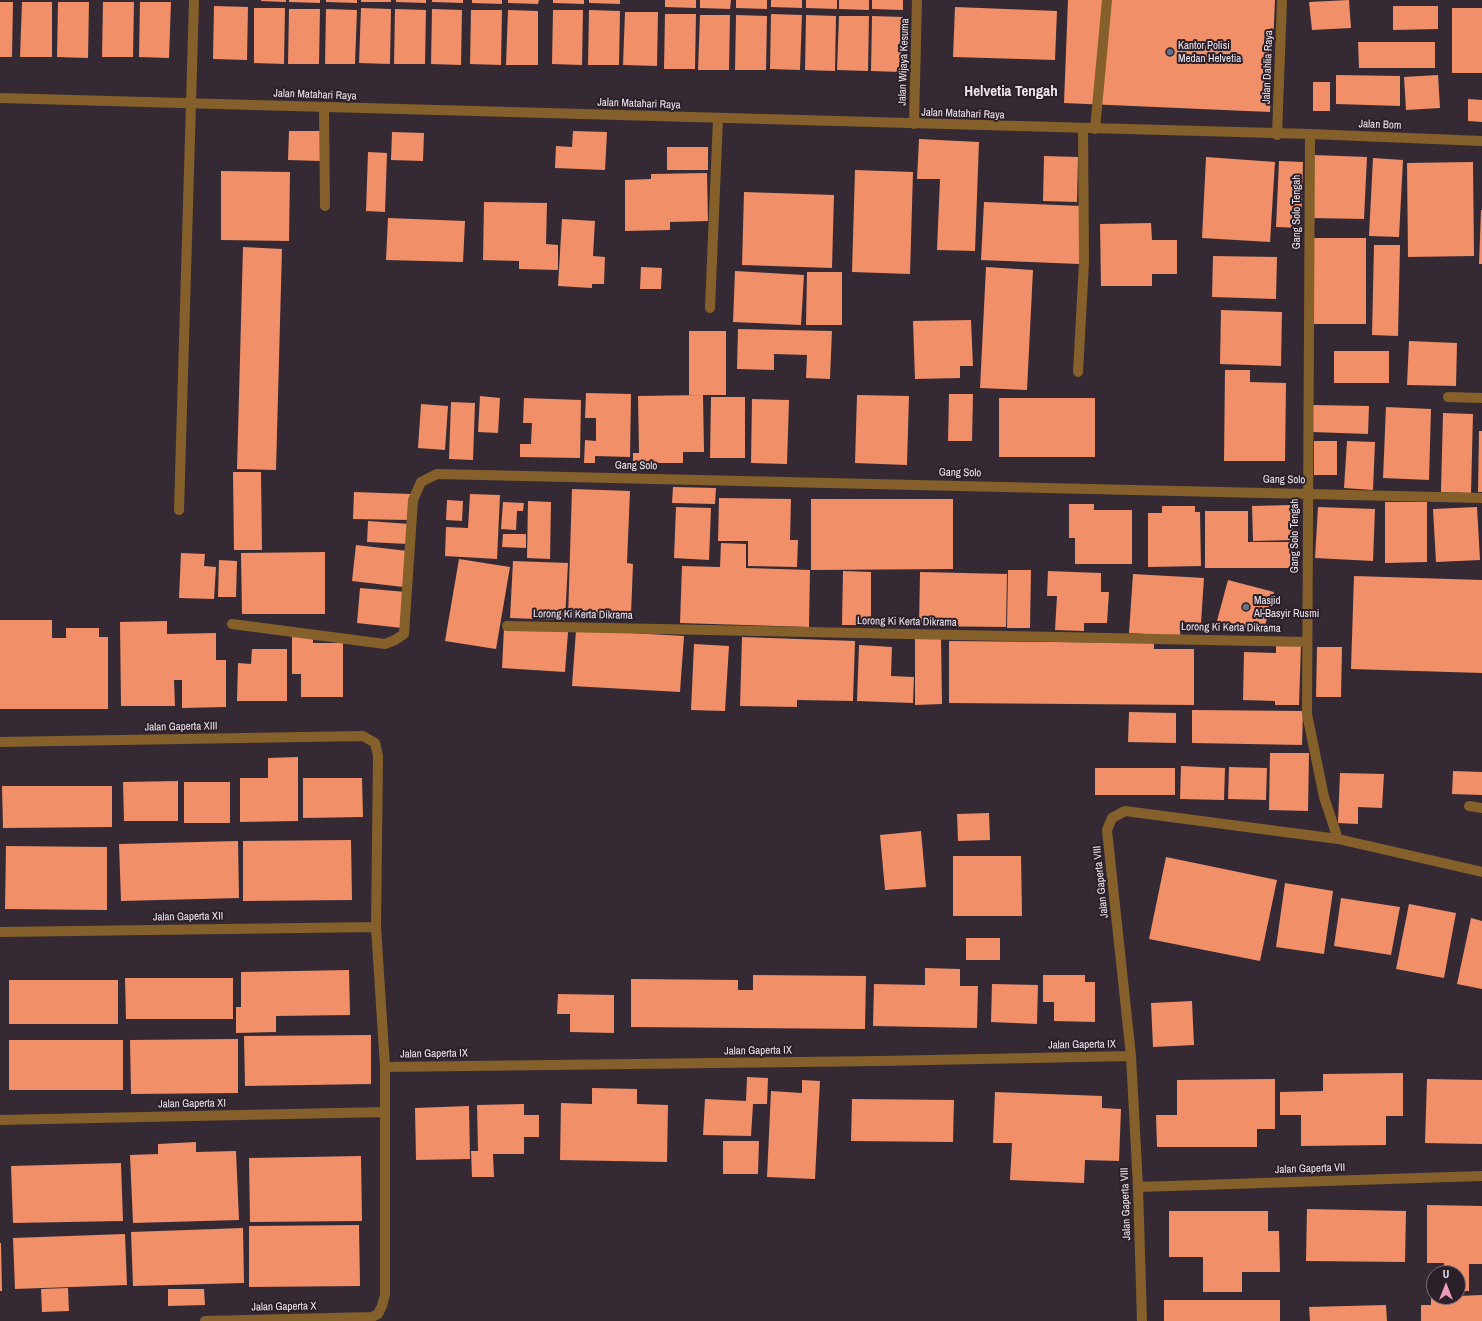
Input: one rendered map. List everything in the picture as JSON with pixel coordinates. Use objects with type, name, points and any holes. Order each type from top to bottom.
[{"type":"street","points":[[179,510],[194,0]]},
{"type":"street","name":"Jalan Wijaya Kesuma","points":[[914,124],[917,0]]},
{"type":"street","points":[[1095,129],[1107,0]]},
{"type":"street","name":"Jalan Dahlia Raya","points":[[1277,135],[1282,0]]},
{"type":"street","name":"Jalan Matahari Raya","points":[[0,98],[1277,135]]},
{"type":"street","points":[[324,107],[325,206]]},
{"type":"street","points":[[710,308],[718,119]]},
{"type":"street","points":[[1078,372],[1084,262],[1083,129]]},
{"type":"street","name":"Jalan Bom","points":[[1277,135],[1310,134],[1482,141]]},
{"type":"street","name":"Gang Solo Tengah","points":[[1310,134],[1307,714],[1324,797],[1338,839]]},
{"type":"street","points":[[1448,397],[1482,398]]},
{"type":"street","name":"Gang Solo","points":[[232,624],[385,644],[404,634],[413,500],[421,482],[437,474],[1482,498]]},
{"type":"street","name":"Lorong Ki Kerta Dikrama","points":[[507,626],[1307,642]]},
{"type":"street","name":"Jalan Gaperta XIII","points":[[0,742],[363,736],[375,743],[378,756],[376,927]]},
{"type":"street","points":[[1469,806],[1482,808]]},
{"type":"street","name":"Jalan Gaperta VIII","points":[[1142,1321],[1138,1187],[1131,1056],[1107,830],[1112,818],[1125,811],[1338,839],[1482,872]]},
{"type":"street","points":[[376,927],[385,1067],[385,1112]]},
{"type":"street","name":"Jalan Gaperta XII","points":[[0,932],[376,927]]},
{"type":"street","name":"Jalan Gaperta IX","points":[[385,1067],[880,1061],[1131,1056]]},
{"type":"street","name":"Jalan Gaperta XI","points":[[0,1120],[385,1112]]},
{"type":"street","name":"Jalan Gaperta X","points":[[205,1321],[372,1317],[378,1314],[384,1295],[385,1112]]},
{"type":"street","name":"Jalan Gaperta VII","points":[[1138,1187],[1482,1176]]},
{"type":"building","points":[[286,0],[286,2],[261,1]]},
{"type":"building","points":[[289,0],[320,0],[320,3],[289,2]]},
{"type":"building","points":[[326,0],[357,0],[357,3],[326,2]]},
{"type":"building","points":[[361,0],[391,0],[391,2],[361,2]]},
{"type":"building","points":[[396,0],[426,0],[426,3],[396,2]]},
{"type":"building","points":[[432,0],[463,0],[463,3],[432,2]]},
{"type":"building","points":[[472,0],[502,0],[502,4],[472,3]]},
{"type":"building","points":[[508,0],[539,0],[538,4],[508,3]]},
{"type":"building","points":[[553,0],[584,0],[584,4],[553,3]]},
{"type":"building","points":[[589,0],[620,0],[620,4],[589,3]]},
{"type":"building","points":[[665,0],[696,0],[696,8],[665,7]]},
{"type":"building","points":[[700,0],[731,0],[730,9],[700,8]]},
{"type":"building","points":[[736,0],[767,0],[767,9],[736,8]]},
{"type":"building","points":[[771,0],[802,0],[802,8],[771,7]]},
{"type":"building","points":[[806,0],[837,0],[837,9],[806,8]]},
{"type":"building","points":[[839,0],[869,0],[869,10],[839,9]]},
{"type":"building","points":[[872,0],[903,0],[903,10],[872,9]]},
{"type":"building","name":"Kantor Polisi Medan Helvetia","points":[[1068,0],[1275,0],[1270,112],[1064,103]]},
{"type":"building","points":[[1349,0],[1351,28],[1312,30],[1309,2]]},
{"type":"building","points":[[0,2],[13,2],[12,57],[0,57]]},
{"type":"building","points":[[22,2],[52,2],[52,57],[20,57]]},
{"type":"building","points":[[58,2],[89,2],[88,58],[57,57]]},
{"type":"building","points":[[103,2],[134,2],[133,57],[102,57]]},
{"type":"building","points":[[140,2],[171,2],[169,58],[139,57]]},
{"type":"building","points":[[214,6],[248,7],[247,60],[213,59]]},
{"type":"building","points":[[1393,6],[1438,6],[1438,29],[1393,30]]},
{"type":"building","points":[[955,7],[1057,11],[1055,60],[953,57]]},
{"type":"building","points":[[254,8],[285,8],[284,64],[254,63]]},
{"type":"building","points":[[361,8],[391,9],[390,64],[359,63]]},
{"type":"building","points":[[1452,8],[1482,8],[1482,73],[1452,73]]},
{"type":"building","points":[[289,9],[320,9],[319,64],[288,64]]},
{"type":"building","points":[[326,9],[357,10],[355,64],[325,64]]},
{"type":"building","points":[[395,9],[426,10],[425,64],[394,64]]},
{"type":"building","points":[[432,9],[462,10],[461,65],[431,64]]},
{"type":"building","points":[[471,10],[502,10],[501,65],[470,64]]},
{"type":"building","points":[[508,10],[538,11],[538,65],[506,65]]},
{"type":"building","points":[[553,10],[583,10],[582,65],[552,64]]},
{"type":"building","points":[[589,10],[620,11],[619,65],[588,65]]},
{"type":"building","points":[[625,12],[658,12],[657,66],[623,65]]},
{"type":"building","points":[[665,14],[696,14],[695,69],[664,69]]},
{"type":"building","points":[[771,14],[802,15],[800,70],[770,69]]},
{"type":"building","points":[[700,15],[730,15],[729,70],[698,70]]},
{"type":"building","points":[[736,15],[767,16],[766,70],[735,70]]},
{"type":"building","points":[[806,15],[836,16],[835,71],[805,70]]},
{"type":"building","points":[[839,16],[869,16],[868,71],[837,70]]},
{"type":"building","points":[[872,16],[903,17],[901,72],[871,71]]},
{"type":"building","points":[[1358,42],[1435,42],[1435,68],[1359,68]]},
{"type":"building","points":[[1336,75],[1400,76],[1400,106],[1336,104]]},
{"type":"building","points":[[1438,75],[1440,108],[1406,110],[1404,77]]},
{"type":"building","points":[[1313,82],[1330,82],[1330,111],[1313,111]]},
{"type":"building","points":[[1468,99],[1482,100],[1482,122],[1468,121]]},
{"type":"building","points":[[289,131],[321,131],[320,161],[288,160]]},
{"type":"building","points":[[573,131],[607,132],[605,170],[555,168],[556,146],[572,147]]},
{"type":"building","points":[[392,132],[424,133],[423,161],[391,160]]},
{"type":"building","points":[[919,139],[979,142],[975,251],[937,250],[940,179],[917,179]]},
{"type":"building","points":[[667,147],[708,147],[708,170],[667,170]]},
{"type":"building","points":[[368,152],[387,153],[385,212],[366,211]]},
{"type":"building","points":[[1313,155],[1367,157],[1364,219],[1311,218]]},
{"type":"building","points":[[1044,156],[1078,157],[1077,202],[1043,201]]},
{"type":"building","points":[[1206,157],[1275,162],[1270,242],[1202,238]]},
{"type":"building","points":[[1373,158],[1403,160],[1399,237],[1369,236]]},
{"type":"building","points":[[1279,161],[1303,162],[1301,228],[1276,227]]},
{"type":"building","points":[[1473,162],[1474,256],[1408,257],[1407,163]]},
{"type":"building","points":[[855,170],[913,172],[910,274],[852,272]]},
{"type":"building","points":[[221,171],[290,172],[289,241],[221,240]]},
{"type":"building","points":[[707,173],[708,221],[670,222],[670,230],[625,231],[625,180],[651,179],[651,174]]},
{"type":"building","points":[[744,192],[834,195],[832,268],[742,265]]},
{"type":"building","points":[[484,202],[547,203],[546,244],[558,245],[558,270],[519,269],[519,261],[483,260]]},
{"type":"building","points":[[984,202],[1082,206],[1079,264],[981,260]]},
{"type":"building","points":[[1481,210],[1482,264],[1479,264]]},
{"type":"building","points":[[388,218],[465,221],[463,262],[386,260]]},
{"type":"building","points":[[562,219],[595,221],[593,256],[605,257],[604,284],[592,284],[592,288],[558,286]]},
{"type":"building","points":[[1151,223],[1152,240],[1177,240],[1177,274],[1152,274],[1152,286],[1101,286],[1100,224]]},
{"type":"building","points":[[1314,238],[1366,238],[1366,324],[1314,324]]},
{"type":"building","points":[[1374,245],[1400,245],[1398,336],[1372,335]]},
{"type":"building","points":[[243,247],[282,249],[276,470],[237,469]]},
{"type":"building","points":[[1213,256],[1277,257],[1276,299],[1212,297]]},
{"type":"building","points":[[641,267],[662,268],[661,289],[640,289]]},
{"type":"building","points":[[986,267],[1033,270],[1027,390],[980,388]]},
{"type":"building","points":[[735,271],[804,275],[801,325],[733,322]]},
{"type":"building","points":[[807,272],[842,272],[842,325],[806,325]]},
{"type":"building","points":[[1221,310],[1282,312],[1281,366],[1220,364]]},
{"type":"building","points":[[971,320],[973,366],[960,366],[960,378],[915,379],[913,321]]},
{"type":"building","points":[[738,329],[832,331],[830,379],[806,378],[807,355],[774,354],[774,370],[737,369]]},
{"type":"building","points":[[689,331],[726,331],[726,395],[689,395]]},
{"type":"building","points":[[1409,341],[1457,343],[1456,386],[1407,385]]},
{"type":"building","points":[[1334,351],[1389,351],[1389,383],[1334,383]]},
{"type":"building","points":[[1225,370],[1250,370],[1250,382],[1286,383],[1285,461],[1224,461]]},
{"type":"building","points":[[586,393],[631,394],[630,457],[595,456],[595,463],[584,463],[585,440],[596,441],[596,418],[585,418]]},
{"type":"building","points":[[949,394],[973,394],[972,441],[948,441]]},
{"type":"building","points":[[703,395],[704,452],[683,452],[683,463],[649,463],[649,470],[633,470],[633,453],[639,453],[638,396]]},
{"type":"building","points":[[857,395],[909,396],[907,465],[855,463]]},
{"type":"building","points":[[480,396],[500,398],[498,433],[478,432]]},
{"type":"building","points":[[711,397],[745,397],[745,458],[710,458]]},
{"type":"building","points":[[524,398],[581,400],[580,458],[520,457],[520,444],[531,444],[532,423],[523,423]]},
{"type":"building","points":[[999,398],[1095,398],[1095,457],[999,457]]},
{"type":"building","points":[[752,399],[789,400],[787,464],[751,463]]},
{"type":"building","points":[[451,402],[475,403],[473,460],[449,459]]},
{"type":"building","points":[[421,404],[448,406],[445,450],[418,448]]},
{"type":"building","points":[[1313,405],[1369,406],[1368,434],[1312,432]]},
{"type":"building","points":[[1386,407],[1431,409],[1429,480],[1383,478]]},
{"type":"building","points":[[1443,413],[1473,414],[1471,493],[1441,492]]},
{"type":"building","points":[[1479,431],[1482,431],[1482,492],[1478,492]]},
{"type":"building","points":[[1314,441],[1337,441],[1337,475],[1314,475]]},
{"type":"building","points":[[1347,441],[1375,442],[1373,490],[1344,488]]},
{"type":"building","points":[[233,472],[261,472],[262,550],[234,550]]},
{"type":"building","points":[[673,487],[716,488],[715,504],[672,503]]},
{"type":"building","points":[[572,489],[630,491],[627,563],[633,564],[631,614],[599,613],[598,619],[568,618]]},
{"type":"building","points":[[354,492],[411,494],[410,520],[353,519]]},
{"type":"building","points":[[470,494],[500,495],[497,559],[445,556],[446,527],[468,528]]},
{"type":"building","points":[[719,498],[791,499],[790,540],[798,540],[797,567],[748,566],[748,541],[718,541]]},
{"type":"building","points":[[811,499],[953,499],[953,569],[811,570]]},
{"type":"building","points":[[447,500],[463,501],[462,521],[446,520]]},
{"type":"building","points":[[528,501],[551,502],[550,559],[527,558]]},
{"type":"building","points":[[503,502],[524,503],[523,511],[517,511],[516,530],[501,529]]},
{"type":"building","points":[[1385,502],[1427,502],[1427,562],[1385,563]]},
{"type":"building","points":[[1069,504],[1094,504],[1094,510],[1132,510],[1132,564],[1075,564],[1075,538],[1069,538]]},
{"type":"building","points":[[1292,505],[1293,540],[1253,541],[1252,506]]},
{"type":"building","points":[[1162,506],[1195,506],[1195,512],[1200,512],[1201,566],[1148,567],[1148,513],[1162,513]]},
{"type":"building","points":[[676,507],[711,508],[709,560],[674,558]]},
{"type":"building","points":[[1318,507],[1375,509],[1373,561],[1315,558]]},
{"type":"building","points":[[1477,507],[1480,560],[1436,562],[1433,509]]},
{"type":"building","points":[[1205,511],[1248,511],[1248,542],[1293,542],[1293,568],[1205,568]]},
{"type":"building","points":[[368,521],[410,524],[408,544],[367,542]]},
{"type":"building","points":[[503,534],[526,534],[526,548],[502,547]]},
{"type":"building","points":[[721,543],[746,544],[746,568],[810,570],[809,627],[680,623],[682,566],[720,567]]},
{"type":"building","points":[[356,545],[408,551],[403,587],[352,581]]},
{"type":"building","points":[[325,552],[325,614],[242,614],[241,553]]},
{"type":"building","points":[[181,553],[205,554],[204,566],[216,567],[214,599],[179,598]]},
{"type":"building","points":[[459,559],[510,567],[496,649],[445,641]]},
{"type":"building","points":[[219,560],[237,561],[236,597],[218,597]]},
{"type":"building","points":[[513,561],[568,563],[565,620],[510,618]]},
{"type":"building","points":[[1008,570],[1031,570],[1030,628],[1007,628]]},
{"type":"building","points":[[843,571],[871,572],[871,625],[842,625]]},
{"type":"building","points":[[1048,571],[1101,573],[1101,592],[1109,592],[1107,623],[1084,623],[1084,631],[1055,630],[1057,596],[1047,596]]},
{"type":"building","points":[[920,572],[1007,574],[1006,627],[919,626]]},
{"type":"building","points":[[1133,574],[1204,578],[1201,623],[1181,622],[1180,636],[1129,633]]},
{"type":"building","points":[[1354,576],[1482,580],[1482,673],[1351,669]]},
{"type":"building","name":"Masjid Al-Basyir Rusmi","points":[[1228,580],[1274,592],[1263,633],[1217,621]]},
{"type":"building","points":[[360,588],[406,592],[402,628],[357,623]]},
{"type":"building","points":[[0,620],[52,620],[52,638],[66,638],[66,628],[99,628],[99,637],[108,637],[108,709],[0,709]]},
{"type":"building","points":[[167,621],[167,634],[216,633],[216,660],[226,660],[226,707],[182,708],[182,680],[174,680],[175,706],[121,706],[120,622]]},
{"type":"building","points":[[504,628],[568,632],[565,672],[502,668]]},
{"type":"building","points":[[576,630],[684,636],[680,692],[572,686]]},
{"type":"building","points":[[292,636],[313,636],[313,643],[343,643],[343,697],[301,697],[301,674],[292,674]]},
{"type":"building","points":[[742,637],[855,641],[853,701],[797,700],[797,707],[740,706]]},
{"type":"building","points":[[915,639],[941,639],[942,704],[915,705]]},
{"type":"building","points":[[949,641],[1154,643],[1154,649],[1194,649],[1194,705],[949,703]]},
{"type":"building","points":[[694,644],[729,646],[725,711],[691,710]]},
{"type":"building","points":[[1276,644],[1301,644],[1299,705],[1275,705],[1275,701],[1243,700],[1244,652],[1276,653]]},
{"type":"building","points":[[859,645],[892,647],[891,676],[914,677],[913,703],[857,701]]},
{"type":"building","points":[[1317,647],[1342,647],[1341,697],[1316,697]]},
{"type":"building","points":[[252,649],[287,649],[287,701],[237,701],[238,663],[251,664]]},
{"type":"building","points":[[1192,710],[1303,711],[1302,745],[1192,743]]},
{"type":"building","points":[[1129,712],[1176,713],[1176,743],[1128,742]]},
{"type":"building","points":[[1270,753],[1309,753],[1308,811],[1269,810]]},
{"type":"building","points":[[298,757],[298,821],[240,822],[240,778],[268,778],[268,758]]},
{"type":"building","points":[[1181,766],[1225,768],[1224,800],[1180,799]]},
{"type":"building","points":[[1229,767],[1267,768],[1266,800],[1228,799]]},
{"type":"building","points":[[1095,768],[1175,768],[1175,795],[1095,795]]},
{"type":"building","points":[[1453,771],[1482,772],[1482,795],[1452,794]]},
{"type":"building","points":[[1340,773],[1384,774],[1382,808],[1358,807],[1358,824],[1338,823]]},
{"type":"building","points":[[303,778],[362,778],[363,817],[303,818]]},
{"type":"building","points":[[178,781],[178,821],[124,821],[123,782]]},
{"type":"building","points":[[184,782],[230,782],[230,823],[184,823]]},
{"type":"building","points":[[2,786],[112,786],[112,827],[3,828]]},
{"type":"building","points":[[989,813],[990,840],[958,841],[957,814]]},
{"type":"building","points":[[921,831],[926,887],[885,890],[880,835]]},
{"type":"building","points":[[351,840],[352,900],[243,901],[243,841]]},
{"type":"building","points":[[238,841],[239,898],[121,901],[119,844]]},
{"type":"building","points":[[6,846],[107,847],[107,910],[5,909]]},
{"type":"building","points":[[953,856],[1021,856],[1022,916],[953,916]]},
{"type":"building","points":[[1166,857],[1277,880],[1260,961],[1149,939]]},
{"type":"building","points":[[1285,883],[1333,891],[1324,954],[1276,947]]},
{"type":"building","points":[[1341,898],[1400,907],[1391,955],[1334,946]]},
{"type":"building","points":[[1409,904],[1456,913],[1444,978],[1396,969]]},
{"type":"building","points":[[1471,918],[1482,921],[1482,989],[1457,984]]},
{"type":"building","points":[[966,938],[1000,938],[1000,960],[966,960]]},
{"type":"building","points":[[925,968],[960,969],[960,986],[978,986],[977,1028],[873,1026],[874,984],[925,985]]},
{"type":"building","points":[[349,970],[350,1015],[276,1016],[276,1032],[236,1033],[236,1007],[241,1007],[241,972]]},
{"type":"building","points":[[753,975],[866,976],[865,1029],[631,1027],[631,979],[738,980],[738,990],[753,990]]},
{"type":"building","points":[[1043,975],[1085,975],[1085,982],[1095,982],[1095,1022],[1054,1021],[1054,1002],[1043,1002]]},
{"type":"building","points":[[125,978],[233,978],[233,1019],[126,1019]]},
{"type":"building","points":[[9,980],[118,980],[118,1024],[9,1024]]},
{"type":"building","points":[[992,984],[1038,985],[1037,1024],[991,1022]]},
{"type":"building","points":[[558,994],[614,995],[614,1033],[570,1032],[570,1014],[557,1014]]},
{"type":"building","points":[[1192,1001],[1194,1045],[1153,1047],[1151,1003]]},
{"type":"building","points":[[371,1035],[371,1084],[245,1086],[244,1036]]},
{"type":"building","points":[[238,1039],[238,1093],[131,1094],[130,1040]]},
{"type":"building","points":[[9,1040],[123,1040],[123,1090],[9,1090]]},
{"type":"building","points":[[1403,1073],[1403,1116],[1386,1116],[1386,1145],[1301,1146],[1301,1115],[1280,1115],[1280,1092],[1323,1091],[1323,1074]]},
{"type":"building","points":[[747,1077],[768,1078],[767,1104],[753,1104],[751,1136],[703,1135],[705,1099],[746,1101]]},
{"type":"building","points":[[1275,1079],[1275,1129],[1257,1129],[1257,1147],[1157,1147],[1156,1115],[1177,1115],[1177,1080]]},
{"type":"building","points":[[1427,1079],[1482,1080],[1482,1144],[1425,1143]]},
{"type":"building","points":[[802,1080],[820,1081],[815,1179],[767,1177],[771,1091],[802,1093]]},
{"type":"building","points":[[592,1088],[637,1089],[637,1104],[668,1105],[667,1162],[560,1160],[561,1103],[592,1104]]},
{"type":"building","points":[[995,1092],[1102,1096],[1102,1108],[1121,1109],[1119,1161],[1085,1160],[1084,1183],[1010,1180],[1012,1143],[993,1143]]},
{"type":"building","points":[[852,1099],[954,1100],[953,1142],[851,1141]]},
{"type":"building","points":[[524,1104],[524,1115],[539,1115],[539,1137],[524,1137],[524,1154],[493,1154],[494,1177],[472,1177],[471,1151],[478,1151],[477,1105]]},
{"type":"building","points":[[469,1106],[470,1159],[416,1160],[415,1108]]},
{"type":"building","points":[[723,1141],[759,1141],[758,1174],[723,1174]]},
{"type":"building","points":[[196,1142],[196,1152],[236,1151],[239,1220],[133,1223],[130,1155],[158,1154],[158,1144]]},
{"type":"building","points":[[361,1156],[362,1221],[250,1222],[249,1158]]},
{"type":"building","points":[[121,1163],[123,1221],[13,1223],[11,1166]]},
{"type":"building","points":[[1427,1205],[1482,1206],[1482,1264],[1469,1264],[1469,1291],[1466,1291],[1466,1265],[1427,1263]]},
{"type":"building","points":[[1307,1209],[1406,1211],[1405,1262],[1306,1261]]},
{"type":"building","points":[[1169,1211],[1268,1211],[1268,1231],[1279,1231],[1280,1272],[1242,1272],[1242,1292],[1203,1292],[1203,1257],[1169,1257]]},
{"type":"building","points":[[359,1225],[360,1286],[249,1287],[249,1226]]},
{"type":"building","points":[[243,1228],[244,1283],[133,1286],[131,1232]]},
{"type":"building","points":[[125,1234],[127,1285],[15,1289],[13,1238]]},
{"type":"building","points":[[1,1243],[2,1291],[0,1291]]},
{"type":"building","points":[[68,1288],[69,1311],[42,1312],[41,1289]]},
{"type":"building","points":[[168,1289],[204,1289],[205,1305],[168,1306]]},
{"type":"building","points":[[1482,1295],[1482,1321],[1421,1321],[1421,1305],[1466,1305],[1466,1296]]},
{"type":"building","points":[[1164,1300],[1280,1300],[1280,1321],[1164,1321]]},
{"type":"building","points":[[1386,1305],[1387,1321],[1310,1321],[1309,1307]]},
{"type":"place","name":"Kantor Polisi Medan Helvetia","points":[[1170,52]]},
{"type":"place","name":"Masjid Al-Basyir Rusmi","points":[[1246,607]]},
{"type":"district","name":"Helvetia Tengah","points":[[1011,92]]}]
